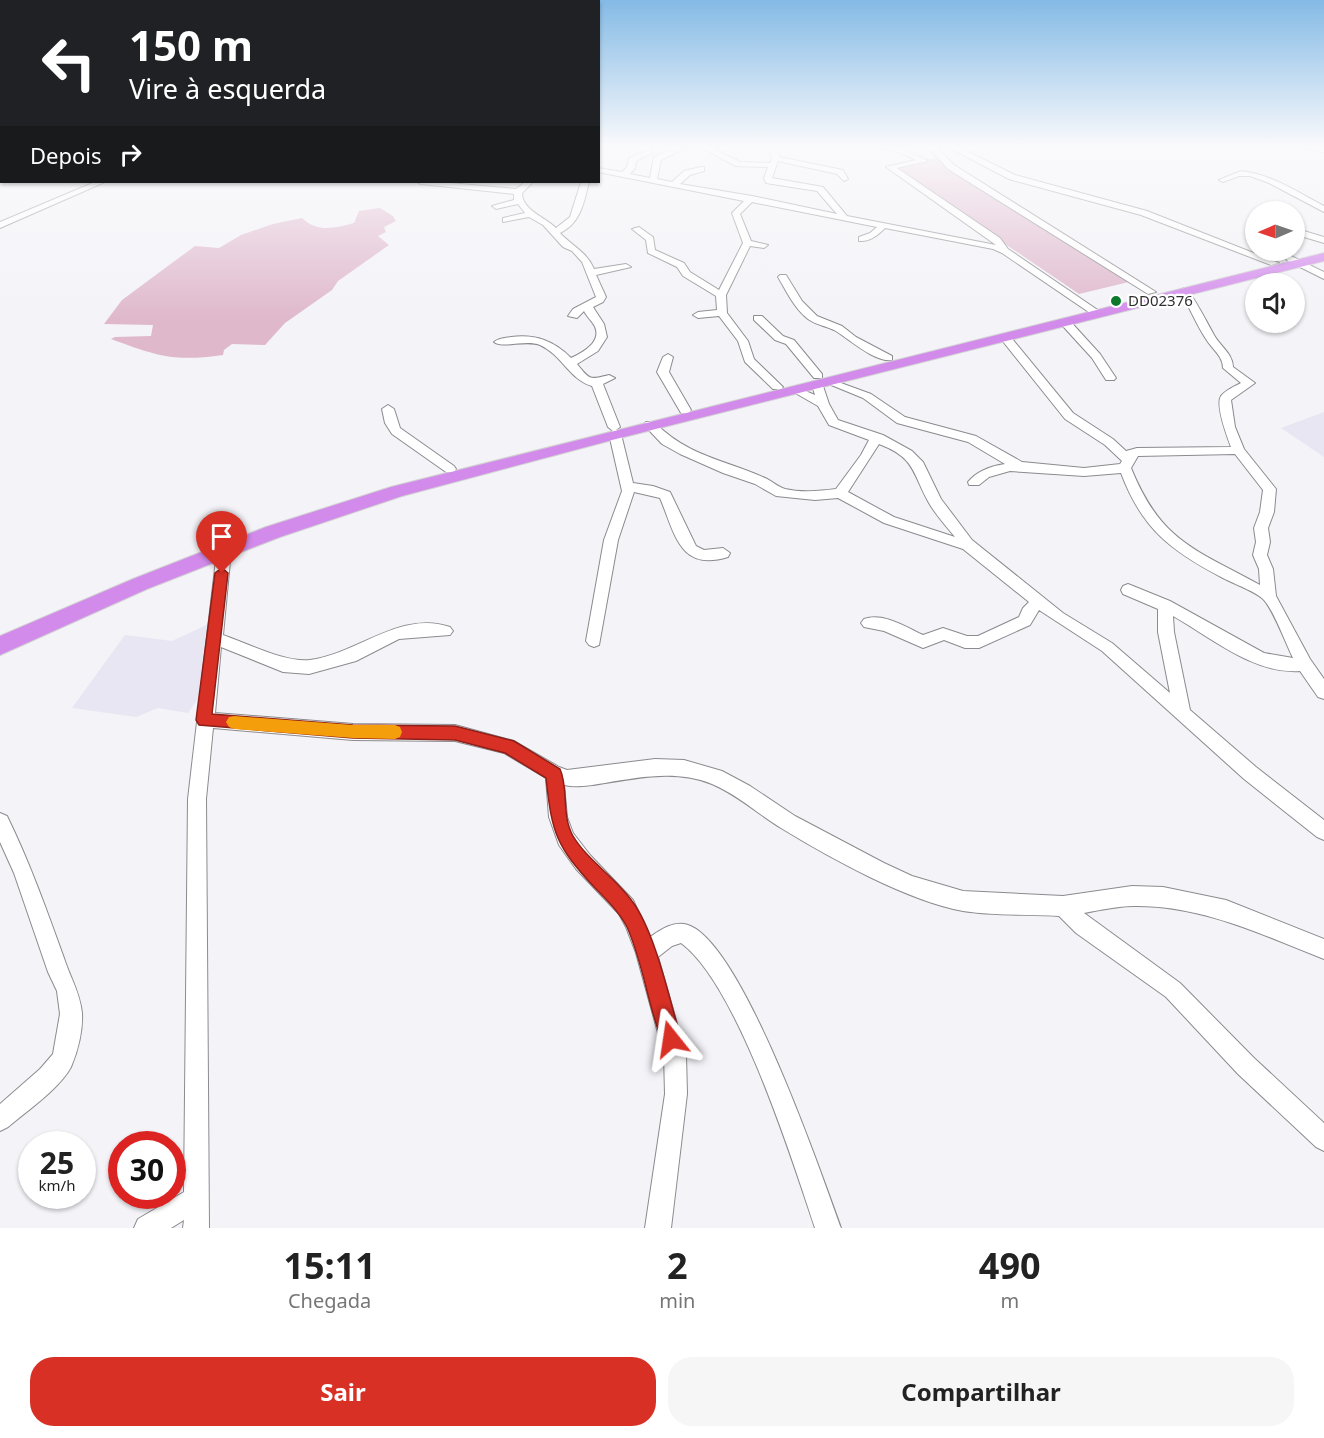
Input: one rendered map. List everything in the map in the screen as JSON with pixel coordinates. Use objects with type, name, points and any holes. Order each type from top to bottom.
[{"type":"highway","points":[[1305,258],[1324,251]]},
{"type":"highway","points":[[1305,260],[1324,257]]},
{"type":"highway","points":[[0,646],[224,551],[273,532],[397,491],[685,410],[777,387],[822,381],[1005,337],[1065,322],[1151,292],[1274,263],[1296,261]]},
{"type":"highway","points":[[0,637],[102,591],[202,550],[382,488],[450,469],[614,430],[650,425],[796,390],[888,358],[1184,291],[1296,261]]},
{"type":"street","points":[[0,225],[49,204]]},
{"type":"street","points":[[496,206],[500,204]]},
{"type":"street","points":[[524,204],[530,214],[546,223],[566,245],[577,250],[588,265],[601,297],[600,300],[577,311],[573,316]]},
{"type":"street","points":[[555,232],[565,228],[575,217],[581,204]]},
{"type":"street","points":[[745,204],[736,213],[736,219],[746,236],[747,243],[721,295],[722,313],[743,341],[749,360],[777,387]]},
{"type":"street","points":[[809,204],[843,216],[1005,250]]},
{"type":"street","points":[[833,204],[843,216]]},
{"type":"street","points":[[945,204],[990,235],[1005,250],[1094,311]]},
{"type":"street","points":[[1013,204],[1151,292]]},
{"type":"street","points":[[1112,204],[1144,213],[1274,263]]},
{"type":"street","points":[[506,220],[530,214]]},
{"type":"street","points":[[862,239],[873,235],[885,224]]},
{"type":"street","points":[[636,229],[650,239],[651,251],[681,265],[686,274],[721,295]]},
{"type":"street","points":[[1305,234],[1324,240]]},
{"type":"street","points":[[747,243],[764,245]]},
{"type":"street","points":[[1296,261],[1324,276]]},
{"type":"street","points":[[590,273],[626,267]]},
{"type":"street","points":[[783,277],[798,303],[813,318],[838,328],[852,339],[888,358]]},
{"type":"street","points":[[1184,291],[1196,307],[1210,337],[1228,360],[1228,368],[1249,383],[1227,396],[1225,400],[1229,426],[1238,450],[1270,489],[1267,512],[1261,528],[1263,542],[1260,555],[1266,569],[1269,596],[1304,664],[1324,692]]},
{"type":"street","points":[[569,363],[582,358],[596,347],[601,332],[600,326],[588,312],[588,307]]},
{"type":"street","points":[[698,315],[722,313]]},
{"type":"street","points":[[758,318],[780,338],[790,342],[822,381],[867,396],[901,420],[972,439],[1020,466]]},
{"type":"street","points":[[1065,322],[1096,356],[1110,378]]},
{"type":"street","points":[[1005,337],[1069,416],[1109,442],[1126,464],[1141,507],[1170,540],[1203,561],[1269,596]]},
{"type":"street","points":[[499,342],[544,341],[558,350],[582,380],[597,384]]},
{"type":"street","points":[[668,357],[663,372],[685,410]]},
{"type":"street","points":[[597,384],[597,381],[609,378]]},
{"type":"street","points":[[822,381],[823,404],[833,422],[897,446],[917,462],[935,501],[967,544],[1058,617],[1107,647],[1256,778],[1324,831]]},
{"type":"street","points":[[594,641],[611,540],[626,502],[627,487],[614,430],[597,384]]},
{"type":"street","points":[[796,390],[823,404]]},
{"type":"street","points":[[388,409],[391,423],[396,431],[450,469]]},
{"type":"street","points":[[650,425],[666,441],[684,451],[727,470],[760,481],[781,493],[815,496],[840,493],[889,519],[953,542],[967,544]]},
{"type":"street","points":[[840,493],[867,456],[872,444],[879,438]]},
{"type":"street","points":[[1126,464],[1131,454],[1137,452],[1238,450]]},
{"type":"street","points":[[974,482],[982,475],[994,470],[1020,466],[1079,472],[1126,464]]},
{"type":"street","points":[[627,487],[652,490],[665,495],[687,546],[692,552],[704,556],[723,553]]},
{"type":"street","points":[[196,1228],[195,848],[204,720],[224,551]]},
{"type":"street","points":[[1128,590],[1165,605],[1232,645],[1284,665],[1304,664]]},
{"type":"street","points":[[869,623],[886,625],[923,642],[943,634],[964,642],[979,642],[1025,621],[1028,612],[1039,601]]},
{"type":"street","points":[[1165,605],[1166,632],[1183,716]]},
{"type":"street","points":[[214,638],[260,654],[283,665],[309,667],[350,657],[397,633],[419,630],[445,631]]},
{"type":"street","points":[[204,720],[353,732],[455,733],[508,746],[554,774],[567,778],[655,767],[684,768],[716,777],[844,853],[910,885],[963,902],[1063,906],[1132,896],[1163,897],[1226,910],[1324,949]]},
{"type":"street","points":[[554,774],[558,817],[566,839],[583,862],[626,907],[646,953],[675,1055],[676,1094],[658,1228]]},
{"type":"street","points":[[0,822],[22,870],[58,972],[67,988],[70,1014],[67,1047],[62,1061],[48,1077],[0,1119]]},
{"type":"street","points":[[1063,906],[1083,926],[1173,990],[1246,1066],[1324,1139]]},
{"type":"street","points":[[646,953],[675,933],[683,933],[692,938],[719,968],[742,1010],[828,1228]]},
{"type":"street","points":[[147,1228],[196,1198]]},
{"type":"shaded area","points":[[947,204],[1010,204],[1133,281],[1079,294]]},
{"type":"shaded area","points":[[380,208],[393,216],[396,221],[384,227],[386,232],[378,236],[389,245],[338,281],[332,290],[285,323],[265,345],[232,344],[224,350],[223,355],[206,357],[166,356],[111,339],[151,336],[153,325],[104,324],[122,300],[195,246],[219,248],[241,235],[273,224],[302,218],[314,226],[327,228],[340,226],[354,223],[359,211]]},
{"type":"shaded area","points":[[1324,412],[1324,457],[1281,428]]},
{"type":"shaded area","points":[[213,622],[204,690],[188,713],[158,708],[136,717],[72,708],[125,635],[172,641]]},
{"type":"slow traffic","points":[[234,722],[353,732],[395,732]]},
{"type":"place","name":"DD02376","points":[[1116,301]]},
{"type":"route","points":[[222,573],[204,720],[353,732],[455,733],[508,746],[554,774],[558,817],[566,839],[583,862],[626,907],[634,922],[646,953],[671,1039]]}]
